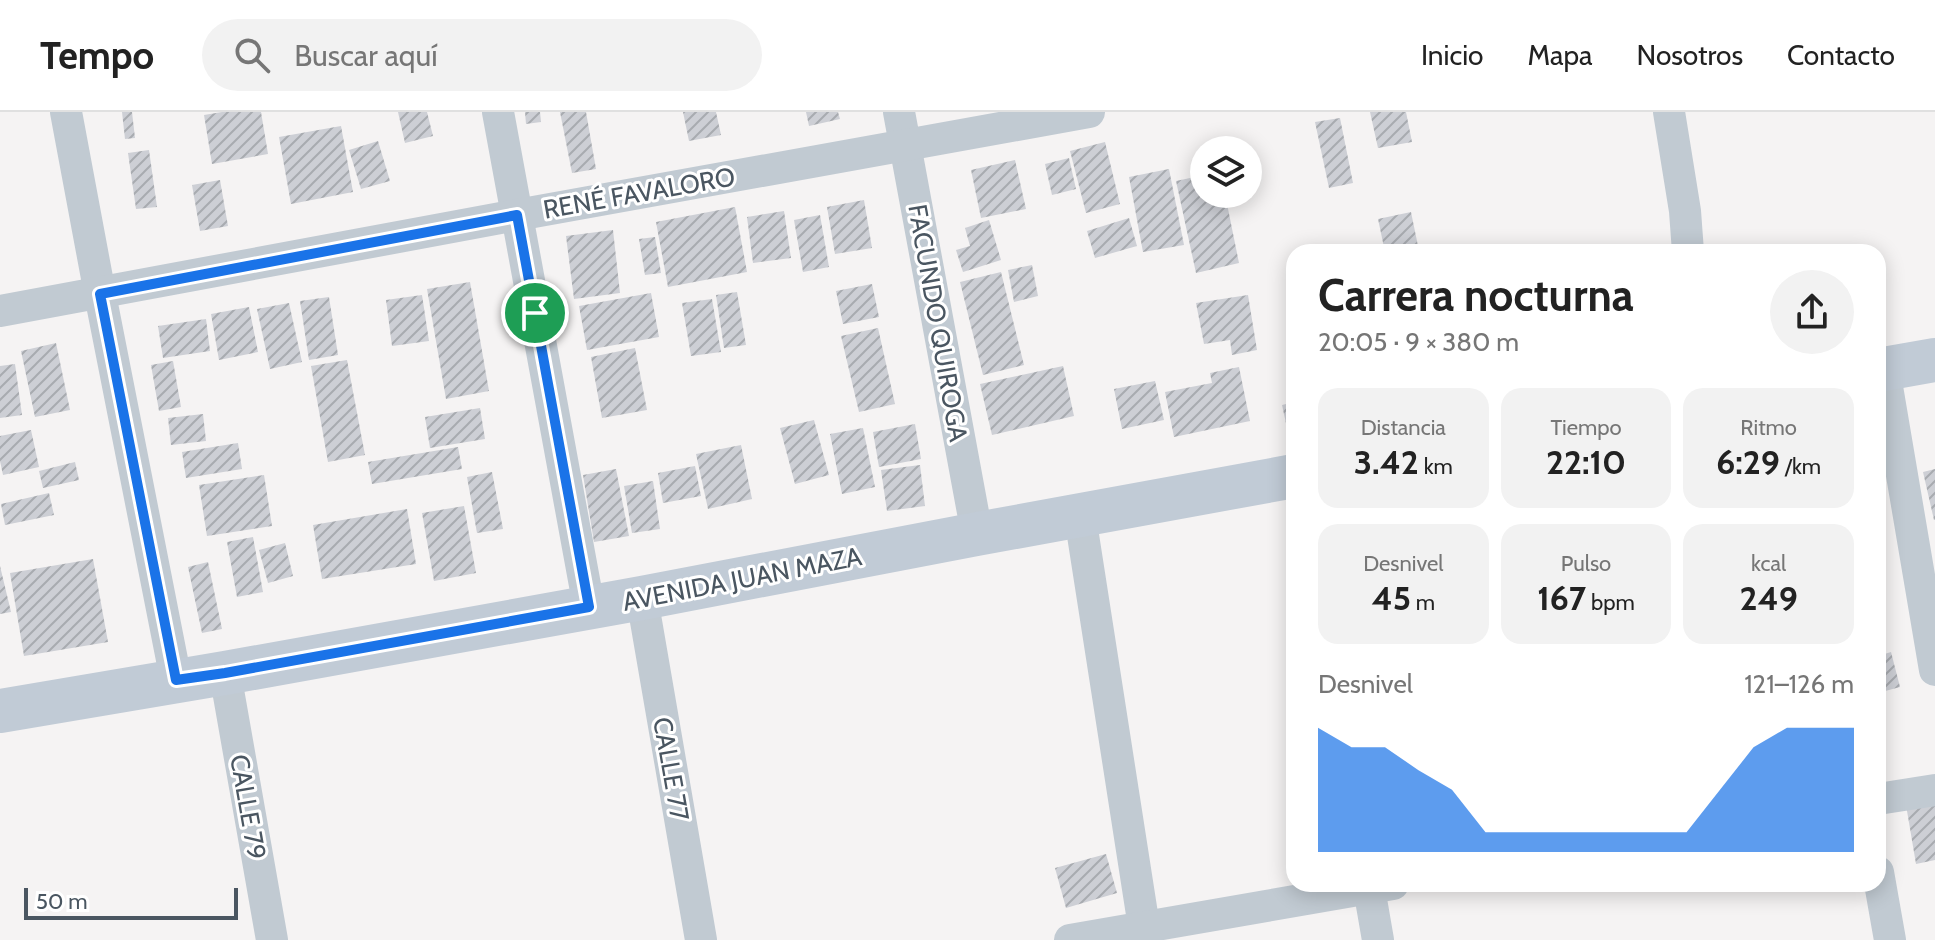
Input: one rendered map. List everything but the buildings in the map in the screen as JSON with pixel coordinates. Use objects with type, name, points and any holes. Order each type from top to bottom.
[{"type":"main road","points":[[1886,369],[1935,360]]},
{"type":"main road","name":"AVENIDA JUAN MAZA","points":[[0,711],[642,598],[1286,477]]},
{"type":"street","points":[[66,112],[176,680]]},
{"type":"street","points":[[498,112],[589,607]]},
{"type":"street","name":"FACUNDO QUIROGA","points":[[899,112],[977,534]]},
{"type":"street","name":"RENÉ FAVALORO","points":[[0,311],[1089,112]]},
{"type":"street","points":[[1669,112],[1687,244]]},
{"type":"street","points":[[1886,398],[1935,670]]},
{"type":"street","points":[[1080,516],[1144,927]]},
{"type":"street","name":"CALLE 77","points":[[642,598],[701,940]]},
{"type":"street","name":"CALLE 79","points":[[225,673],[272,940]]},
{"type":"street","points":[[1886,798],[1935,790]]},
{"type":"street","points":[[1070,940],[1346,892]]},
{"type":"street","points":[[1378,940],[1381,892]]},
{"type":"street","points":[[1882,892],[1890,940]]},
{"type":"route","points":[[517,215],[535,313],[589,607],[176,680],[100,294],[517,215]]}]
